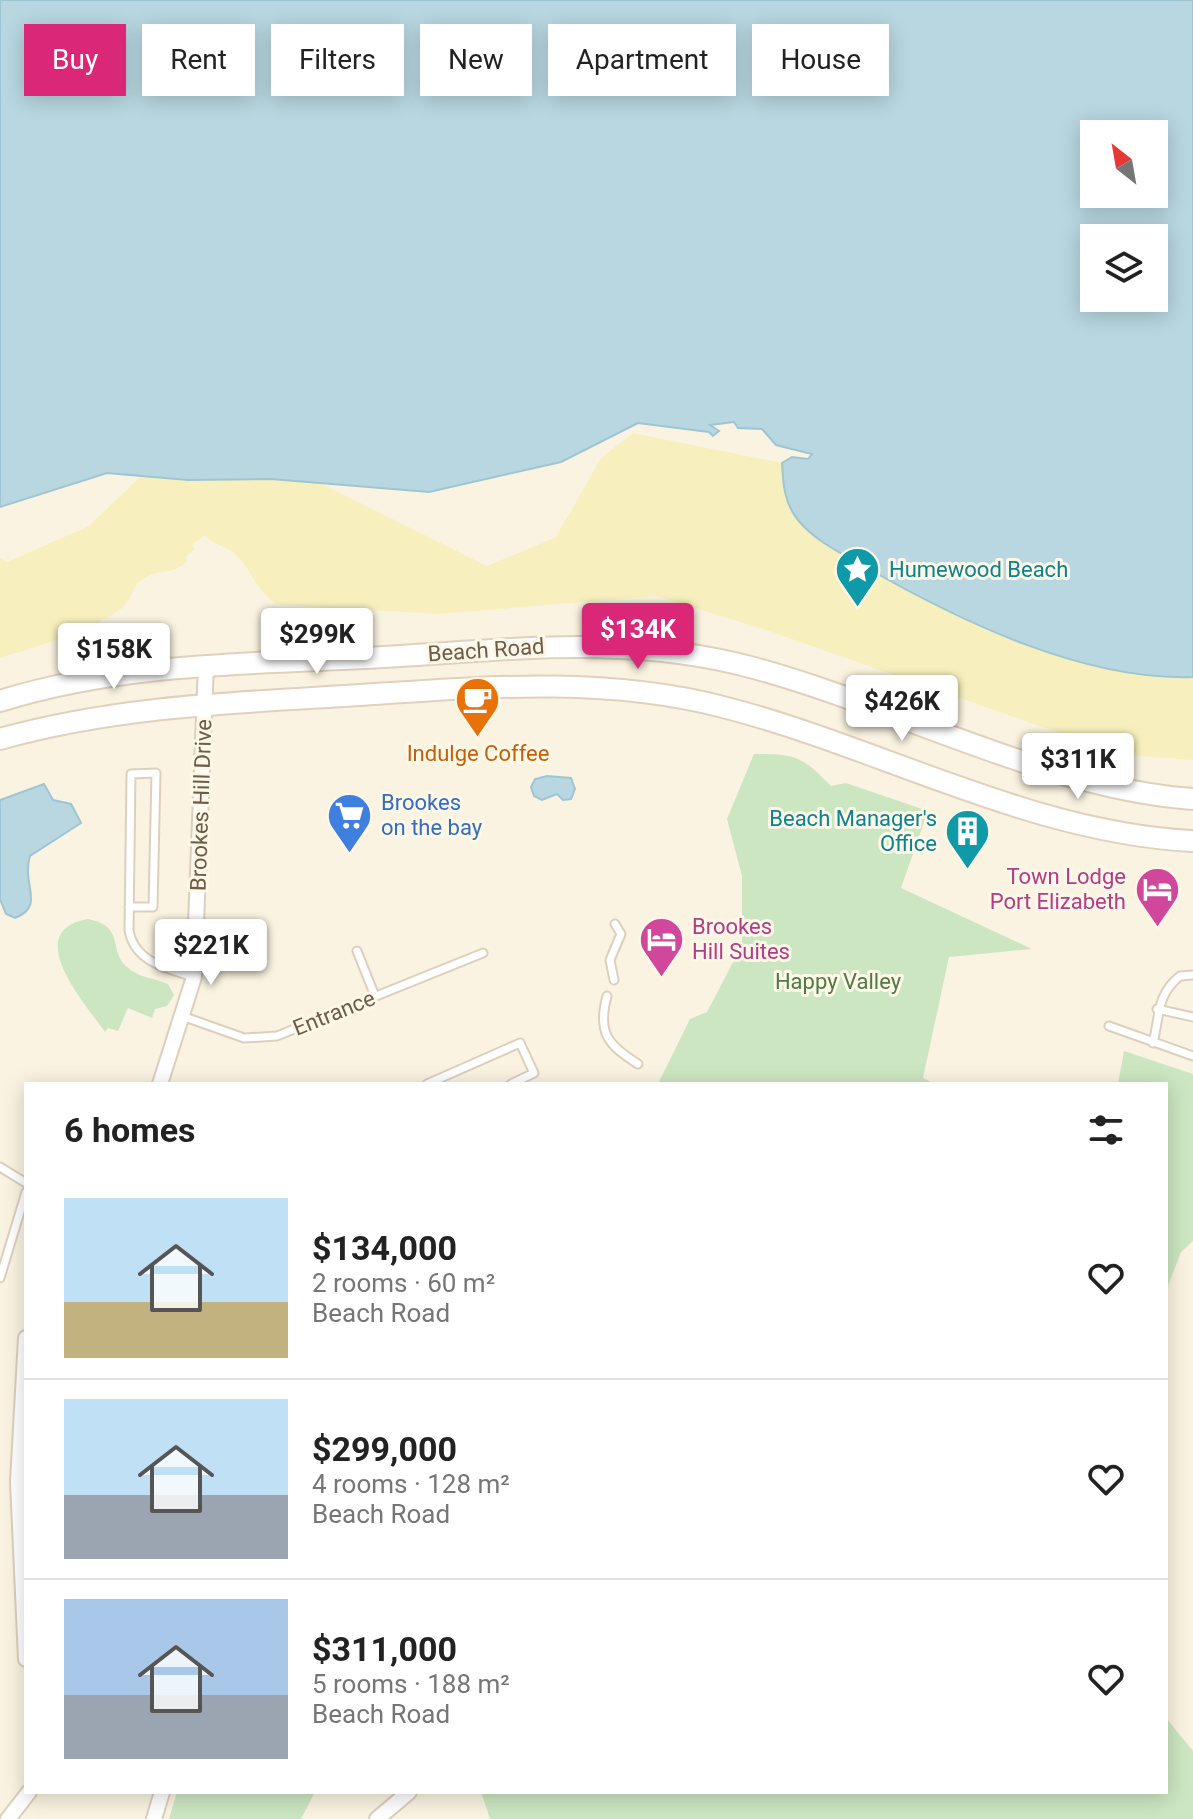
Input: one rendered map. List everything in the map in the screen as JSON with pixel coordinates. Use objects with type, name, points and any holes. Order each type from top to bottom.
[{"type":"main road","name":"Beach Road","points":[[0,701],[72,681],[206,664],[380,658],[546,645],[624,647],[706,657],[753,668],[1102,785],[1193,799]]},
{"type":"main road","name":"Beach Road","points":[[0,739],[96,715],[205,705],[502,687],[598,688],[720,706],[1092,828],[1193,841]]},
{"type":"street","name":"Brookes Hill Drive","points":[[161,1082],[194,977],[206,664]]},
{"type":"street","points":[[24,1374],[18,1482],[24,1614]]},
{"type":"street","points":[[8,1819],[27,1794]]},
{"type":"street","points":[[154,1819],[161,1794]]},
{"type":"street","points":[[377,1819],[407,1794]]},
{"type":"lane","points":[[129,907],[153,907],[156,773],[131,774],[129,907],[130,938],[138,952],[165,968],[194,977]]},
{"type":"lane","points":[[614,980],[610,960],[621,934],[615,924]]},
{"type":"lane","points":[[196,951],[235,958]]},
{"type":"lane","points":[[357,951],[375,996]]},
{"type":"lane","name":"Entrance","points":[[182,1016],[224,1032],[255,1038],[277,1036],[483,953]]},
{"type":"lane","points":[[1153,1043],[1157,1009],[1176,978],[1193,975]]},
{"type":"lane","points":[[607,996],[603,1009],[608,1040],[615,1049],[638,1064]]},
{"type":"lane","points":[[1157,1009],[1193,1017]]},
{"type":"lane","points":[[1109,1026],[1193,1056]]},
{"type":"lane","points":[[432,1082],[520,1043],[534,1073],[515,1082]]},
{"type":"lane","points":[[0,1167],[24,1182]]},
{"type":"lane","points":[[0,1278],[24,1199]]},
{"type":"green space","name":"Happy Valley","points":[[754,754],[789,756],[812,768],[831,786],[846,783],[928,811],[901,888],[1032,949],[949,957],[923,1078],[931,1082],[659,1082],[690,1019],[707,1012],[742,945],[742,876],[727,819]]},
{"type":"green space","points":[[88,919],[107,927],[112,933],[126,966],[168,984],[174,995],[167,1006],[155,1009],[152,1018],[128,1008],[118,1031],[108,1028],[105,1032],[74,988],[58,953],[59,938],[68,926]]},
{"type":"green space","points":[[1124,1051],[1193,1074],[1193,1241],[1181,1252],[1168,1286],[1168,1082],[1118,1082]]},
{"type":"green space","points":[[1168,1720],[1193,1751],[1193,1819],[490,1819],[482,1794],[1168,1794]]},
{"type":"green space","points":[[176,1794],[314,1794],[301,1819],[169,1819]]},
{"type":"sand","points":[[633,433],[782,463],[790,507],[813,535],[904,588],[983,627],[1024,644],[1109,669],[1152,676],[1193,677],[1193,760],[1137,756],[1051,730],[769,631],[657,596],[439,614],[279,605],[266,595],[237,556],[205,535],[192,545],[195,549],[185,558],[188,561],[176,569],[143,579],[125,605],[111,616],[64,637],[0,658],[0,558],[7,562],[89,526],[169,449],[266,456],[487,566],[556,537],[601,458]]},
{"type":"water","points":[[0,0],[1193,0],[1193,677],[1152,676],[1109,669],[1024,644],[942,608],[867,568],[813,535],[790,507],[782,463],[792,457],[808,459],[812,454],[776,445],[762,429],[738,428],[734,422],[710,425],[719,431],[713,436],[709,432],[638,423],[561,462],[429,492],[271,479],[188,480],[107,473],[0,507]]},
{"type":"water","points":[[547,776],[571,778],[575,789],[571,799],[563,800],[557,794],[542,800],[534,796],[531,787],[535,779]]},
{"type":"water","points":[[44,784],[53,800],[71,804],[81,823],[30,856],[28,876],[31,900],[24,913],[15,918],[6,914],[0,899],[0,800]]},
{"type":"place","name":"Humewood Beach","points":[[858,608]]},
{"type":"place","name":"Indulge Coffee","points":[[478,739]]},
{"type":"place","name":"Brookes on the bay","points":[[350,854]]},
{"type":"place","name":"Beach Manager's Office","points":[[968,870]]},
{"type":"place","name":"Town Lodge Port Elizabeth","points":[[1157,928]]},
{"type":"place","name":"Brookes Hill Suites","points":[[661,978]]}]
